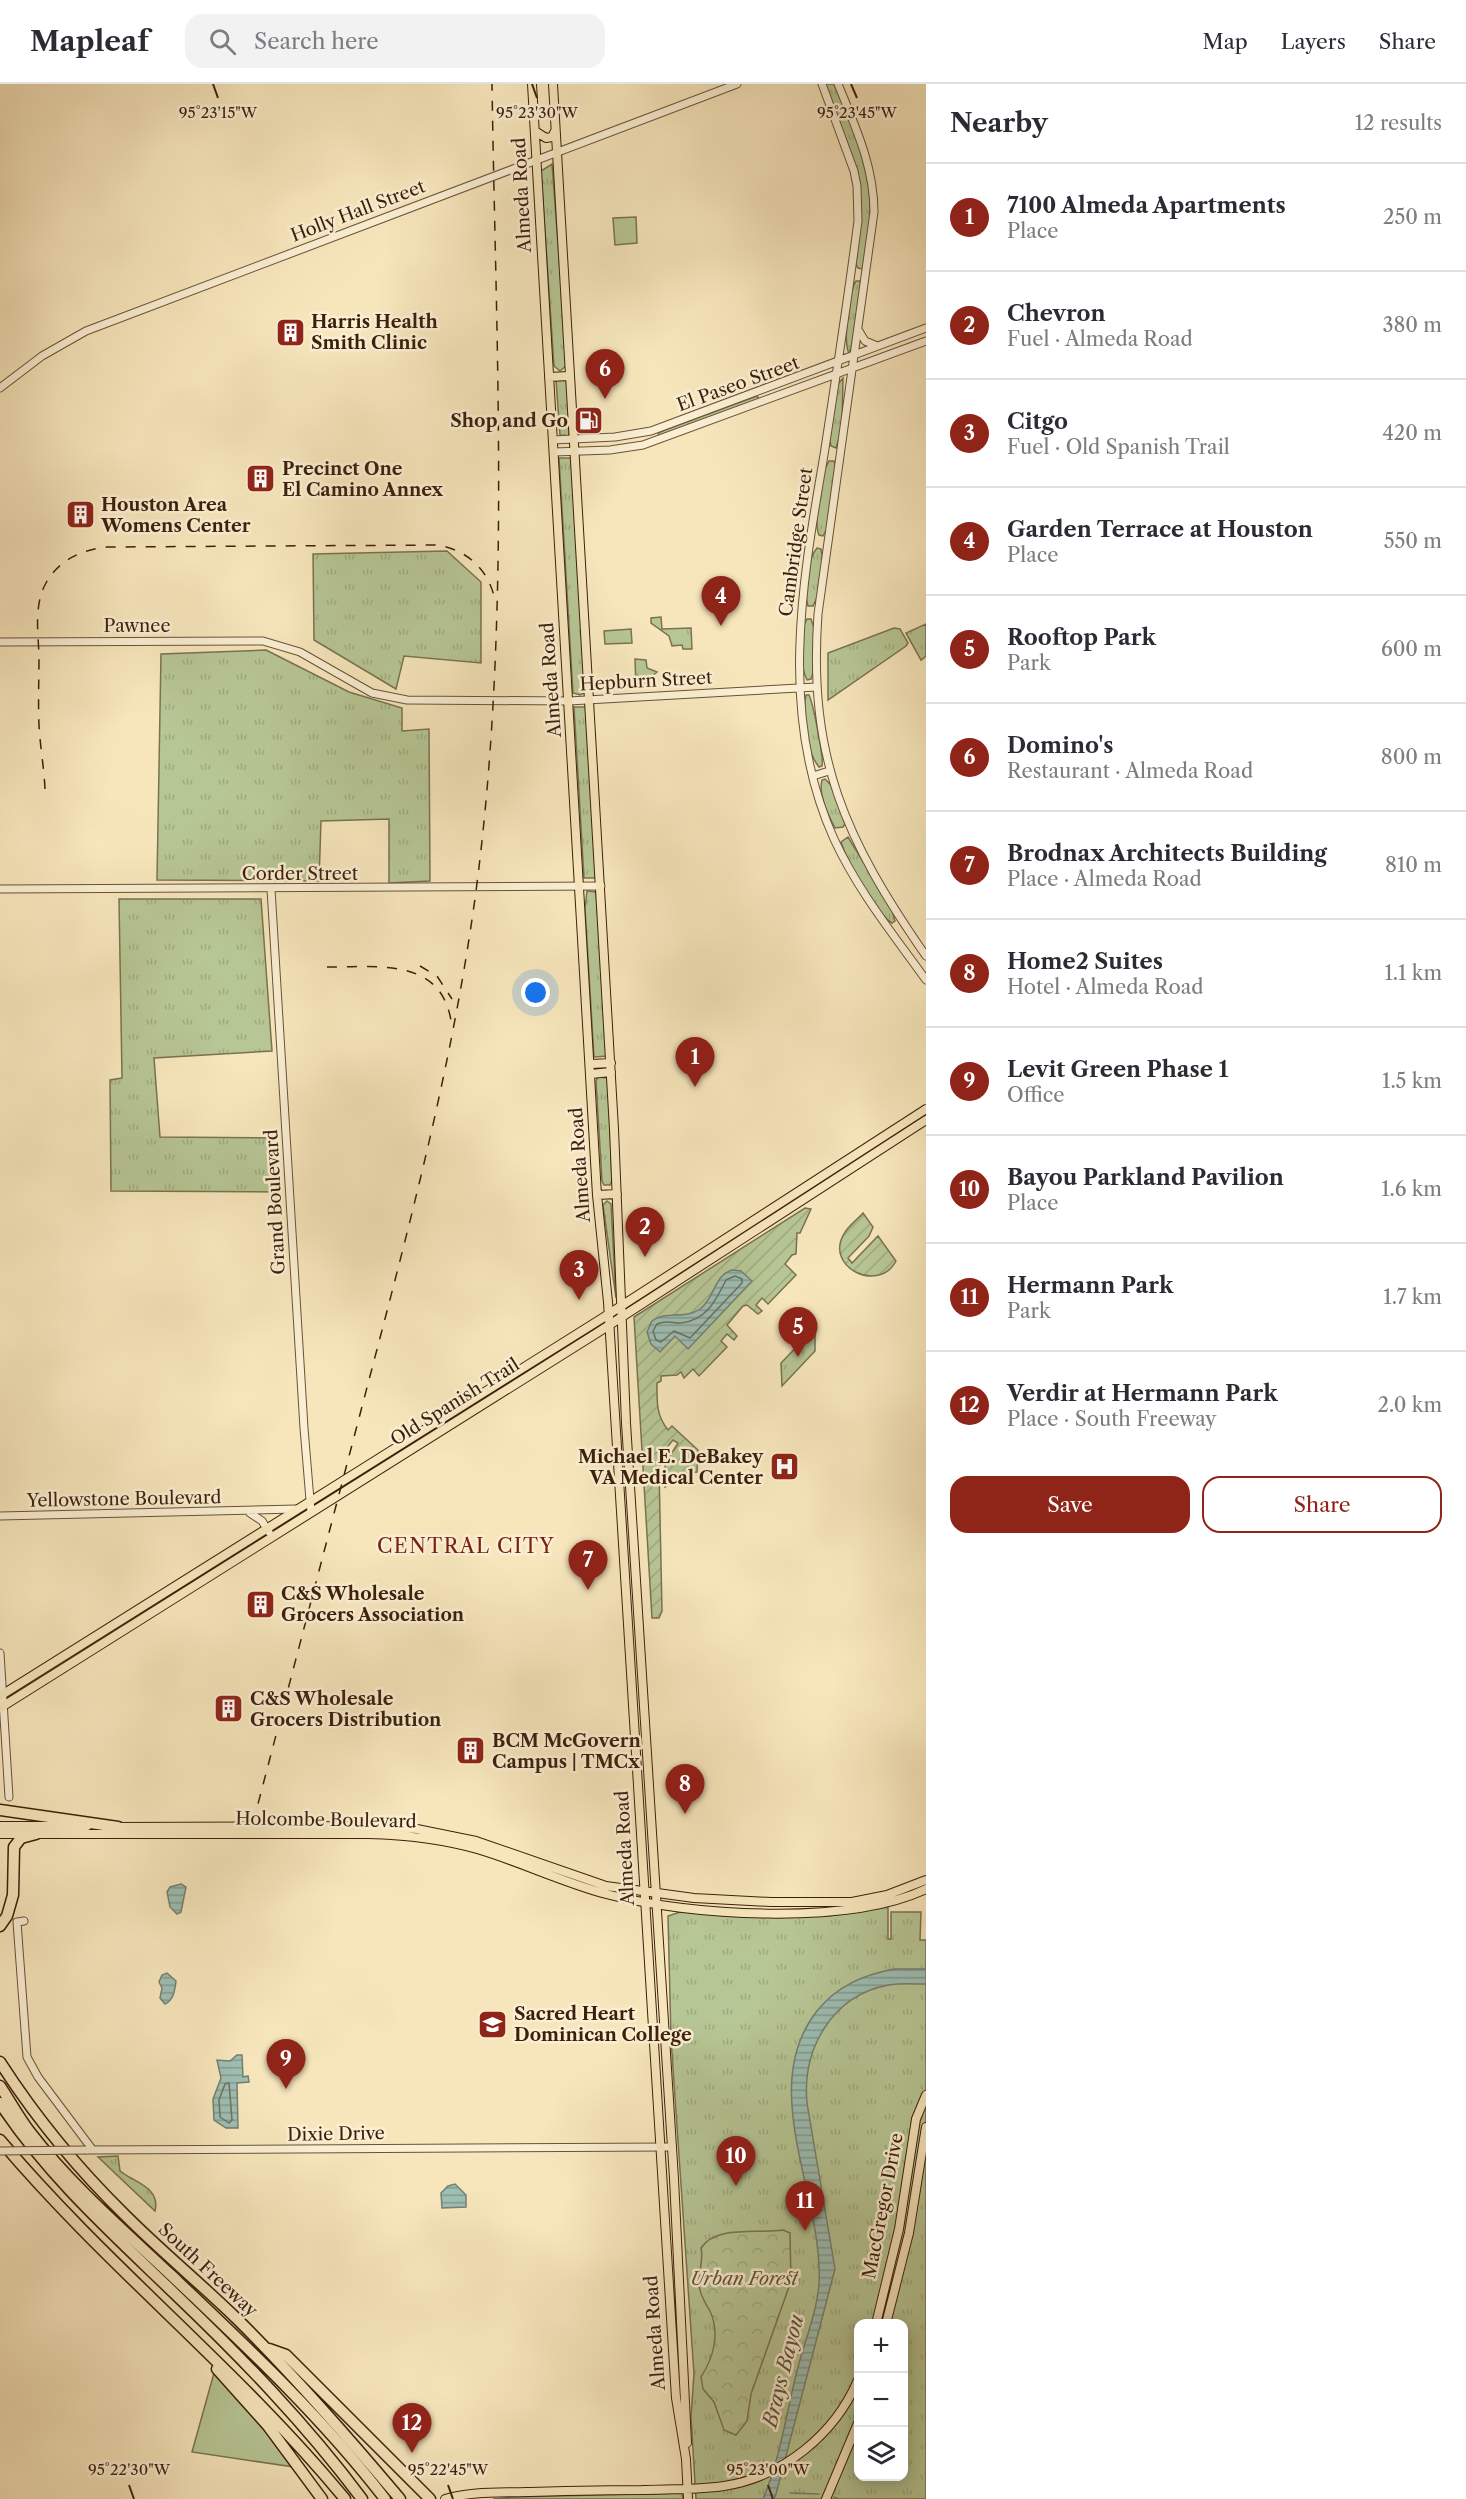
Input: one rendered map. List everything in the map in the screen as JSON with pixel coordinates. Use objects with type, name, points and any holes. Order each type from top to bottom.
[{"type":"highway","points":[[0,1810],[118,1827]]},
{"type":"highway","points":[[0,1926],[7,1917],[13,1895],[14,1847],[21,1838],[36,1834]]},
{"type":"highway","name":"South Freeway","points":[[0,2062],[17,2090],[74,2161],[125,2216],[265,2347],[333,2419],[400,2499]]},
{"type":"highway","points":[[0,2086],[29,2131],[62,2169],[265,2364],[341,2443],[386,2499]]},
{"type":"highway","points":[[0,2103],[20,2134],[83,2206],[274,2390],[330,2455],[363,2499]]},
{"type":"highway","points":[[0,2140],[76,2226],[267,2409],[345,2499]]},
{"type":"highway","points":[[163,2308],[268,2426],[322,2499]]},
{"type":"highway","points":[[265,2347],[286,2355],[430,2499]]},
{"type":"main road","name":"Almeda Road","points":[[532,84],[597,1195],[609,1326],[676,2398],[686,2459]]},
{"type":"main road","name":"Almeda Road","points":[[553,84],[611,1067],[620,1318],[680,2279],[687,2414],[688,2499]]},
{"type":"main road","points":[[535,131],[549,138],[555,131]]},
{"type":"main road","points":[[549,377],[569,376]]},
{"type":"main road","points":[[591,1069],[611,1067]]},
{"type":"main road","name":"Old Spanish Trail","points":[[1,1695],[621,1306],[766,1212],[924,1115]]},
{"type":"main road","name":"Old Spanish Trail","points":[[2,1707],[609,1326],[772,1220],[924,1115]]},
{"type":"main road","points":[[597,1195],[617,1194]]},
{"type":"main road","points":[[766,1212],[772,1220]]},
{"type":"main road","points":[[698,1256],[705,1264]]},
{"type":"main road","points":[[542,1355],[547,1364]]},
{"type":"main road","points":[[516,1371],[522,1380]]},
{"type":"main road","points":[[487,1389],[493,1397]]},
{"type":"main road","points":[[425,1428],[431,1436]]},
{"type":"main road","points":[[234,1549],[239,1557]]},
{"type":"main road","points":[[180,1583],[185,1592]]},
{"type":"main road","points":[[132,1614],[137,1622]]},
{"type":"main road","points":[[65,1656],[70,1664]]},
{"type":"main road","name":"Holcombe Boulevard","points":[[0,1826],[370,1826],[417,1830],[476,1841],[585,1880],[645,1893],[748,1902],[837,1902],[896,1896],[926,1880]]},
{"type":"main road","name":"Holcombe Boulevard","points":[[0,1834],[368,1834],[415,1837],[474,1848],[583,1887],[645,1902],[747,1911],[853,1910],[926,1889]]},
{"type":"main road","points":[[653,2054],[665,2054]]},
{"type":"main road","name":"MacGregor Drive","points":[[877,2319],[899,2229],[912,2144],[926,2095]]},
{"type":"main road","name":"MacGregor Drive","points":[[887,2319],[909,2233],[926,2127]]},
{"type":"main road","points":[[668,2279],[680,2279]]},
{"type":"main road","points":[[445,2499],[467,2495],[516,2492],[688,2489],[723,2486],[749,2480],[780,2467],[810,2445],[839,2414],[854,2387]]},
{"type":"main road","points":[[826,2499],[856,2427]]},
{"type":"street","name":"Holly Hall Street","points":[[0,388],[42,356],[86,331],[737,84]]},
{"type":"street","name":"Cambridge Street","points":[[822,84],[857,186],[858,221],[798,638],[798,687],[813,776],[834,838],[863,894],[926,980]]},
{"type":"street","name":"Cambridge Street","points":[[838,84],[867,157],[874,192],[873,232],[826,543],[818,614],[816,687],[820,727],[830,771],[865,860],[926,956]]},
{"type":"street","points":[[852,274],[866,276]]},
{"type":"street","name":"El Paseo Street","points":[[553,440],[651,431],[926,328]]},
{"type":"street","points":[[859,331],[868,343],[883,345]]},
{"type":"street","name":"El Paseo Street","points":[[554,452],[629,448],[655,442],[926,341]]},
{"type":"street","points":[[816,383],[832,394]]},
{"type":"street","points":[[762,391],[766,401]]},
{"type":"street","points":[[651,431],[655,442]]},
{"type":"street","points":[[824,455],[840,458]]},
{"type":"street","points":[[811,541],[826,543]]},
{"type":"street","points":[[802,611],[818,614]]},
{"type":"street","name":"Pawnee","points":[[0,642],[241,639],[274,643]]},
{"type":"street","name":"Hepburn Street","points":[[274,643],[314,659],[351,683],[395,698],[431,701],[569,700],[816,687]]},
{"type":"street","points":[[813,776],[830,771]]},
{"type":"street","name":"Corder Street","points":[[0,889],[601,886]]},
{"type":"street","name":"Grand Boulevard","points":[[271,889],[311,1512]]},
{"type":"street","points":[[891,932],[904,922]]},
{"type":"street","name":"Yellowstone Boulevard","points":[[0,1516],[298,1508]]},
{"type":"street","name":"Yellowstone Boulevard","points":[[248,1511],[257,1516],[273,1537]]},
{"type":"street","points":[[0,1653],[9,1797]]},
{"type":"street","points":[[24,1921],[17,1922],[27,2058],[89,2150]]},
{"type":"street","name":"Dixie Drive","points":[[0,2151],[672,2147]]},
{"type":"green space","points":[[824,84],[834,84],[858,141],[868,180],[870,221],[862,269],[858,268],[855,263],[855,166]]},
{"type":"green space","points":[[552,164],[567,365],[560,371],[554,366],[541,171]]},
{"type":"green space","points":[[636,217],[637,243],[615,245],[613,218]]},
{"type":"green space","points":[[856,281],[860,281],[861,286],[851,351],[848,351],[846,336],[848,315]]},
{"type":"green space","points":[[843,378],[842,429],[836,448],[831,446],[829,437],[838,384]]},
{"type":"green space","points":[[556,380],[565,380],[568,384],[569,436],[560,435]]},
{"type":"green space","points":[[757,396],[759,399],[752,403],[659,436],[658,433],[665,430]]},
{"type":"green space","points":[[559,458],[572,458],[586,692],[580,695],[573,693]]},
{"type":"green space","points":[[829,461],[834,461],[836,467],[828,527],[823,536],[819,535],[817,528],[817,509],[823,476]]},
{"type":"green space","points":[[817,548],[821,549],[822,555],[822,578],[813,606],[808,606],[807,576]]},
{"type":"green space","points":[[447,551],[481,582],[481,663],[404,656],[396,689],[314,640],[313,554]]},
{"type":"green space","points":[[661,617],[662,629],[691,628],[692,649],[683,649],[682,645],[672,646],[669,636],[651,623],[651,618]]},
{"type":"green space","points":[[807,619],[811,619],[814,628],[813,673],[811,679],[807,680],[801,649],[802,632]]},
{"type":"green space","points":[[926,624],[926,656],[921,660],[906,633]]},
{"type":"green space","points":[[894,628],[900,629],[908,643],[906,646],[828,700],[828,653]]},
{"type":"green space","points":[[631,629],[632,643],[605,644],[604,631]]},
{"type":"green space","points":[[266,650],[349,692],[402,708],[402,731],[429,729],[430,881],[389,883],[389,819],[321,821],[319,881],[157,880],[161,654]]},
{"type":"green space","points":[[635,659],[646,660],[647,668],[657,672],[650,678],[646,687],[636,688]]},
{"type":"green space","points":[[806,695],[809,695],[811,700],[818,730],[822,761],[822,766],[819,767],[811,752],[806,732],[804,712]]},
{"type":"green space","points":[[574,707],[586,707],[597,878],[584,878]]},
{"type":"green space","points":[[825,779],[832,786],[845,824],[843,827],[835,828],[827,811],[821,792],[822,780]]},
{"type":"green space","points":[[848,837],[891,907],[895,921],[892,923],[877,909],[855,874],[841,842]]},
{"type":"green space","points":[[587,891],[596,892],[608,1056],[594,1057],[585,908]]},
{"type":"green space","points":[[119,899],[261,899],[272,1051],[154,1058],[160,1137],[275,1138],[279,1192],[111,1191],[110,1080],[122,1078]]},
{"type":"green space","points":[[598,1077],[608,1078],[612,1181],[610,1185],[604,1185],[602,1181],[596,1081]]},
{"type":"green space","points":[[607,1201],[611,1204],[616,1298],[603,1205]]},
{"type":"green space","points":[[805,1208],[811,1209],[800,1233],[797,1233],[796,1254],[792,1255],[785,1264],[796,1275],[768,1304],[762,1298],[756,1305],[762,1311],[758,1314],[747,1305],[743,1306],[727,1325],[737,1336],[734,1340],[727,1334],[721,1341],[727,1347],[699,1376],[693,1369],[684,1378],[681,1372],[677,1375],[661,1376],[661,1381],[657,1383],[658,1408],[664,1424],[668,1430],[672,1426],[698,1450],[697,1472],[686,1473],[665,1487],[665,1464],[678,1443],[673,1440],[664,1451],[659,1469],[662,1611],[659,1618],[652,1618],[634,1317]]},
{"type":"green space","points":[[863,1213],[873,1227],[869,1236],[848,1258],[852,1263],[878,1236],[896,1261],[888,1271],[878,1275],[867,1276],[856,1272],[847,1266],[841,1257],[840,1246],[844,1234]]},
{"type":"green space","points":[[815,1328],[815,1351],[782,1386],[781,1363]]},
{"type":"green space","points":[[888,1907],[888,1939],[891,1939],[891,1912],[921,1912],[920,1940],[926,1940],[926,2499],[696,2499],[691,2417],[694,2374],[671,2039],[668,1916],[680,1912],[829,1916]]},
{"type":"green space","points":[[118,2156],[120,2171],[145,2186],[154,2196],[155,2211],[98,2157]]},
{"type":"green space","name":"Urban Forest","points":[[783,2230],[790,2233],[791,2281],[751,2394],[747,2421],[736,2435],[724,2430],[714,2402],[703,2389],[701,2377],[712,2353],[715,2328],[700,2289],[701,2248],[708,2241],[727,2233]]},
{"type":"green space","points":[[214,2373],[271,2436],[294,2467],[192,2452]]},
{"type":"green space","points":[[682,2493],[683,2499],[493,2499],[514,2497]]},
{"type":"water","points":[[732,1270],[741,1271],[752,1281],[688,1349],[675,1336],[660,1352],[651,1344],[647,1332],[652,1321],[663,1316],[688,1314],[700,1309],[722,1277]]},
{"type":"water","points":[[181,1884],[186,1887],[181,1912],[177,1914],[170,1907],[167,1892],[170,1887]]},
{"type":"water","points":[[894,1969],[926,1969],[926,1984],[889,1985],[851,2000],[825,2027],[810,2063],[807,2103],[835,2269],[776,2494],[774,2499],[763,2499],[779,2451],[819,2284],[818,2250],[792,2108],[792,2074],[800,2041],[817,2011],[842,1988],[861,1978]]},
{"type":"water","points":[[167,1973],[176,1981],[172,1997],[165,2004],[160,1998],[162,1988],[159,1982],[162,1975]]},
{"type":"water","points":[[237,2055],[242,2055],[243,2077],[248,2076],[249,2082],[237,2083],[238,2128],[226,2128],[214,2120],[213,2099],[221,2078],[217,2060],[230,2061]]},
{"type":"water","points":[[455,2184],[466,2195],[466,2207],[442,2208],[441,2193],[448,2186]]},
{"type":"waterway","points":[[790,2493],[819,2494]]},
{"type":"waterway","points":[[834,2497],[839,2499]]},
{"type":"railway","points":[[253,1823],[416,1196],[444,1075],[476,891],[487,791],[494,690],[497,589],[499,488],[492,84]]},
{"type":"railway","points":[[45,789],[39,725],[38,609],[42,591],[51,575],[64,562],[80,554],[107,547],[438,545],[458,551],[474,562],[486,577],[494,596]]},
{"type":"railway","points":[[420,966],[437,976],[452,999]]},
{"type":"railway","points":[[327,967],[388,968],[424,977],[437,989],[447,1005],[452,1028]]},
{"type":"place","name":"Harris Health Smith Clinic","points":[[290,332]]},
{"type":"place","name":"Domino's","points":[[605,399]]},
{"type":"place","name":"Shop and Go","points":[[589,421]]},
{"type":"place","name":"Precinct One El Camino Annex","points":[[261,479]]},
{"type":"place","name":"Houston Area Womens Center","points":[[80,515]]},
{"type":"place","name":"Garden Terrace at Houston","points":[[721,626]]},
{"type":"place","name":"7100 Almeda Apartments","points":[[695,1087]]},
{"type":"place","name":"Chevron","points":[[645,1257]]},
{"type":"place","name":"Citgo","points":[[579,1300]]},
{"type":"place","name":"Rooftop Park","points":[[798,1357]]},
{"type":"place","name":"Michael E. DeBakey VA Medical Center","points":[[784,1467]]},
{"type":"place","name":"Brodnax Architects Building","points":[[588,1590]]},
{"type":"place","name":"C&S Wholesale Grocers Association","points":[[260,1604]]},
{"type":"place","name":"C&S Wholesale Grocers Distribution","points":[[229,1709]]},
{"type":"place","name":"BCM McGovern Campus | TMCx","points":[[471,1751]]},
{"type":"place","name":"Home2 Suites","points":[[685,1814]]},
{"type":"place","name":"Sacred Heart Dominican College","points":[[493,2024]]},
{"type":"place","name":"Levit Green Phase 1","points":[[286,2089]]},
{"type":"place","name":"Bayou Parkland Pavilion","points":[[736,2186]]},
{"type":"place","name":"Hermann Park","points":[[805,2231]]},
{"type":"place","name":"Verdir at Hermann Park","points":[[412,2453]]},
{"type":"district","name":"CENTRAL CITY","points":[[466,1546]]},
{"type":"water label","name":"Brays Bayou","points":[[783,2371]]}]
